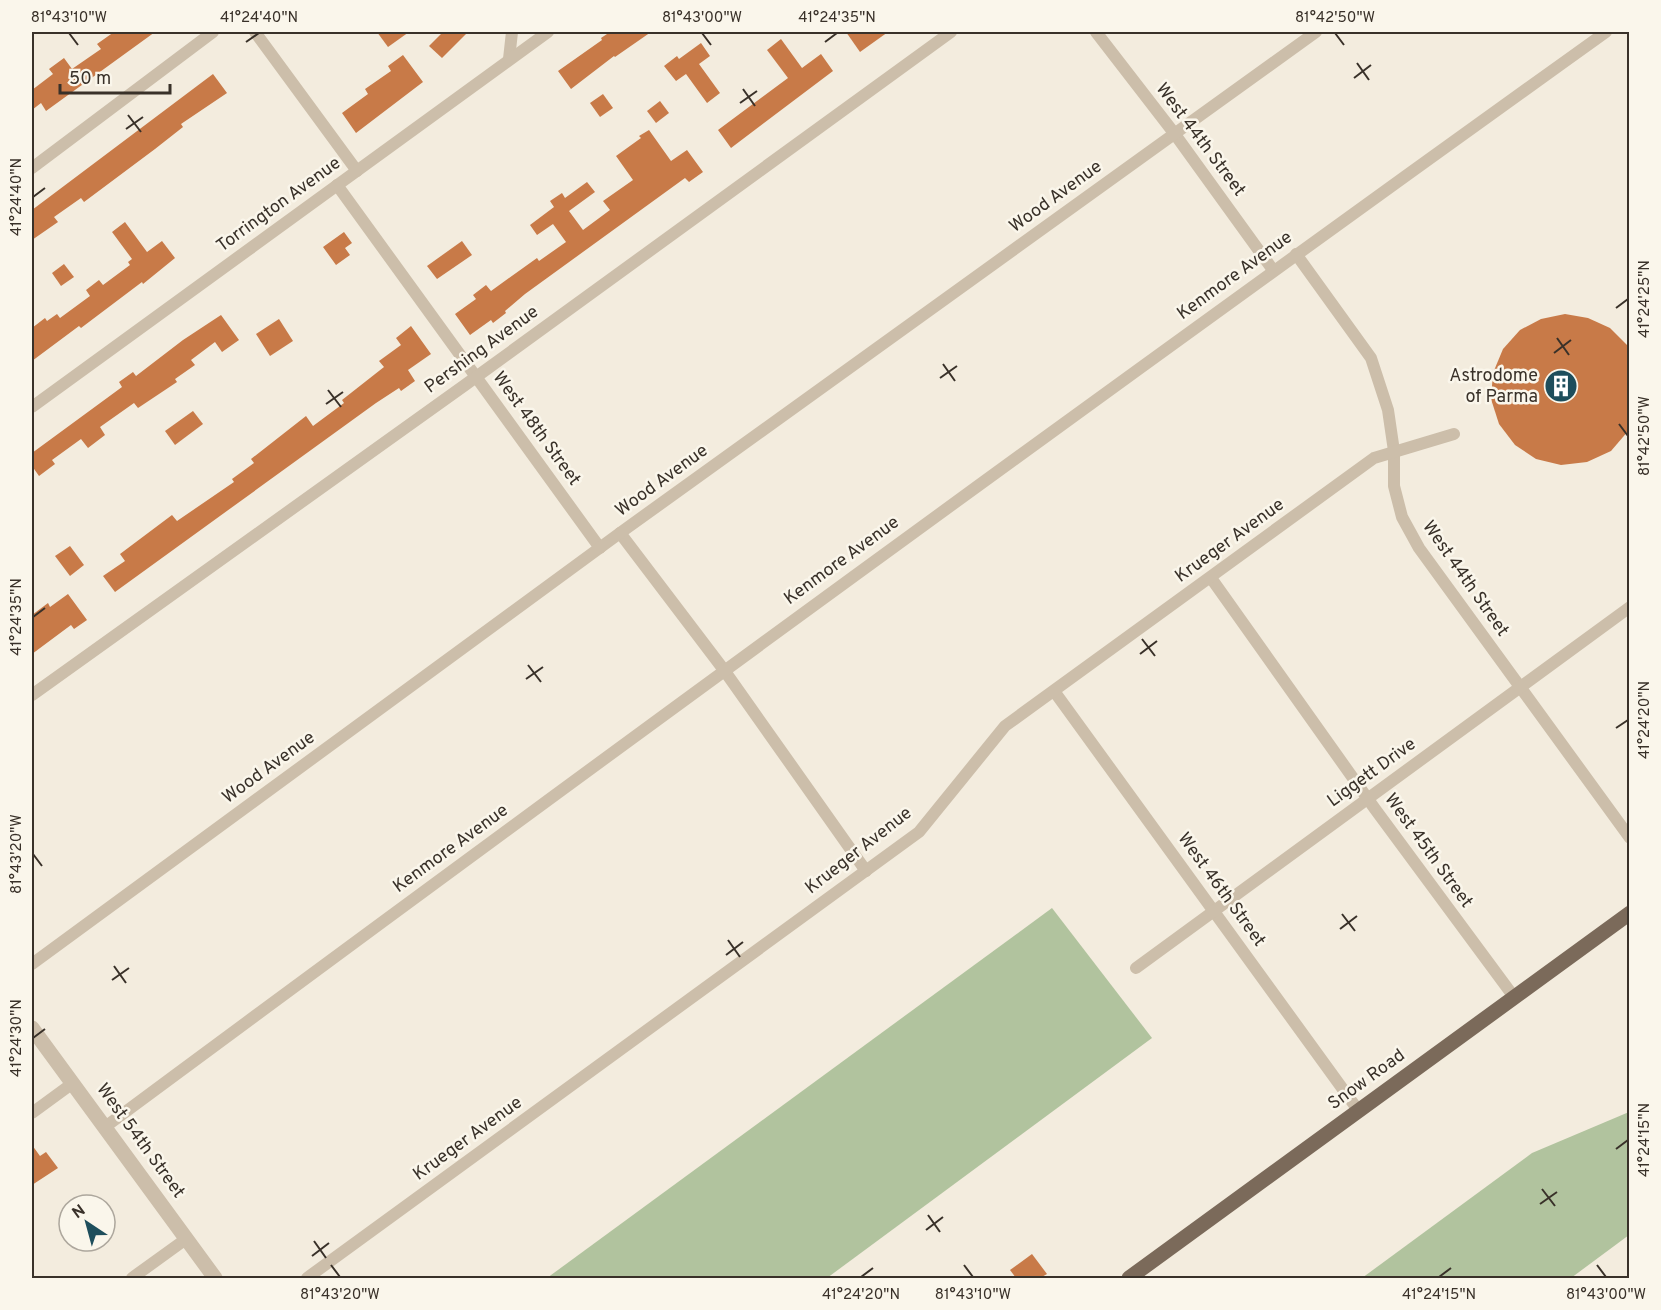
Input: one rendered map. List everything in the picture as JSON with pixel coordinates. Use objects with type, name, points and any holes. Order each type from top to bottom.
[{"type":"main road","name":"Snow Road","points":[[1129,1278],[1629,913]]},
{"type":"street","points":[[32,168],[213,32]]},
{"type":"street","points":[[255,32],[357,171]]},
{"type":"street","points":[[509,60],[512,32]]},
{"type":"street","name":"Torrington Avenue","points":[[32,407],[548,32]]},
{"type":"street","name":"Pershing Avenue","points":[[32,695],[476,377],[951,32]]},
{"type":"street","name":"West 44th Street","points":[[1096,32],[1174,133],[1273,270]]},
{"type":"street","name":"Wood Avenue","points":[[32,964],[620,533],[1316,32]]},
{"type":"street","name":"Kenmore Avenue","points":[[105,1127],[724,670],[1273,270],[1606,32]]},
{"type":"street","name":"West 48th Street","points":[[337,185],[600,548]]},
{"type":"street","name":"West 44th Street","points":[[1296,254],[1371,358],[1388,410],[1394,451],[1394,486],[1402,517],[1419,548],[1629,838]]},
{"type":"street","name":"Krueger Avenue","points":[[307,1278],[919,832],[1005,726],[1374,458],[1454,434]]},
{"type":"street","points":[[620,533],[724,670],[866,871]]},
{"type":"street","name":"West 45th Street","points":[[1211,578],[1368,799],[1514,997]]},
{"type":"street","name":"Liggett Drive","points":[[1136,968],[1629,607]]},
{"type":"street","name":"West 46th Street","points":[[1054,691],[1358,1110]]},
{"type":"street","name":"West 54th Street","points":[[32,1028],[215,1278]]},
{"type":"street","points":[[32,1113],[73,1083]]},
{"type":"street","points":[[132,1278],[186,1239]]},
{"type":"green space","points":[[1052,908],[1152,1038],[827,1278],[547,1278]]},
{"type":"green space","points":[[1629,1112],[1629,1235],[1571,1278],[1362,1278],[1532,1153]]},
{"type":"building","points":[[114,32],[155,32],[46,111],[41,103],[32,110],[32,90],[53,74],[49,69],[64,58],[72,69],[101,49],[97,44]]},
{"type":"building","points":[[377,32],[409,32],[388,47]]},
{"type":"building","points":[[443,32],[468,32],[442,58],[429,46]]},
{"type":"building","points":[[610,32],[651,32],[614,56],[571,89],[558,71]]},
{"type":"building","points":[[846,32],[888,32],[860,52]]},
{"type":"building","points":[[781,39],[802,68],[821,54],[833,71],[731,148],[718,130],[788,78],[767,50]]},
{"type":"building","points":[[701,43],[710,56],[699,64],[720,93],[707,103],[686,74],[676,81],[664,66],[677,56],[679,59]]},
{"type":"building","points":[[403,55],[423,82],[356,133],[342,113],[368,94],[365,89],[391,71],[388,66]]},
{"type":"building","points":[[213,74],[227,93],[181,124],[183,127],[84,202],[81,198],[54,217],[58,222],[32,240],[32,210]]},
{"type":"building","points":[[603,94],[613,108],[600,117],[590,103]]},
{"type":"building","points":[[660,101],[669,113],[656,123],[647,111]]},
{"type":"building","points":[[649,130],[671,161],[687,150],[703,172],[689,182],[685,178],[525,294],[493,323],[491,320],[470,335],[455,314],[476,299],[473,295],[486,285],[491,291],[537,258],[539,261],[566,242],[553,224],[537,235],[530,225],[554,207],[550,201],[562,193],[565,198],[587,182],[595,192],[569,211],[583,230],[610,210],[603,201],[633,180],[616,156]]},
{"type":"building","points":[[125,222],[147,252],[162,241],[175,258],[143,284],[142,282],[32,361],[32,328],[45,318],[47,321],[57,314],[60,318],[90,296],[86,290],[99,280],[103,285],[130,265],[128,262],[132,259],[112,232]]},
{"type":"building","points":[[344,232],[352,243],[345,248],[350,255],[336,265],[323,247]]},
{"type":"building","points":[[462,241],[472,255],[437,279],[427,266]]},
{"type":"building","points":[[64,264],[74,277],[61,286],[52,273]]},
{"type":"building","name":"Astrodome of Parma","points":[[1565,314],[1588,318],[1610,328],[1627,345],[1629,350],[1629,430],[1611,451],[1587,462],[1561,465],[1536,459],[1515,445],[1499,424],[1491,399],[1493,373],[1503,349],[1520,330],[1541,319]]},
{"type":"building","points":[[221,315],[239,340],[222,352],[215,342],[191,360],[195,365],[175,379],[177,382],[138,408],[134,403],[100,427],[105,435],[88,448],[81,439],[52,460],[55,464],[39,476],[32,466],[32,453],[122,387],[119,382],[133,372],[136,376],[183,340]]},
{"type":"building","points":[[279,319],[293,341],[270,356],[256,334]]},
{"type":"building","points":[[411,326],[431,354],[408,370],[415,381],[401,391],[399,388],[376,403],[115,592],[103,576],[125,561],[120,554],[172,515],[177,521],[234,482],[232,479],[254,463],[251,459],[306,416],[313,426],[344,403],[342,400],[384,367],[379,361],[401,345],[396,338]]},
{"type":"building","points":[[193,411],[203,424],[175,445],[165,431]]},
{"type":"building","points":[[70,546],[84,565],[70,576],[55,556]]},
{"type":"building","points":[[68,594],[87,620],[74,629],[71,625],[32,654],[32,615],[48,603],[50,607]]},
{"type":"building","points":[[32,1145],[40,1156],[46,1152],[58,1168],[32,1185]]},
{"type":"building","points":[[1032,1254],[1047,1274],[1040,1278],[1016,1278],[1010,1270]]},
{"type":"place","name":"Astrodome of Parma","points":[[1561,386]]}]
